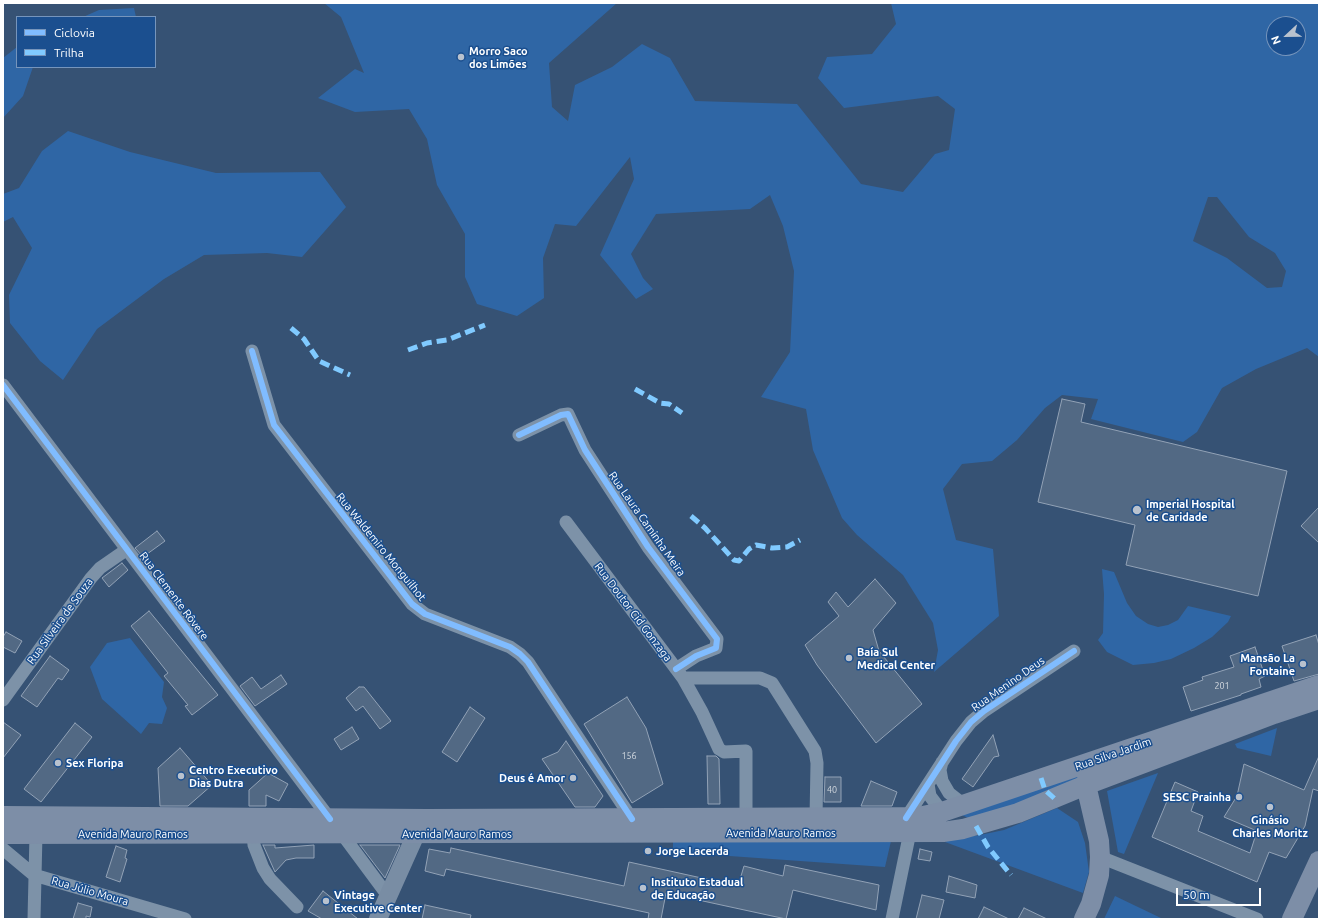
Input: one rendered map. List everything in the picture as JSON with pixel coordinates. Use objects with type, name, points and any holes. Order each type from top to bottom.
[{"type":"main road","name":"Rua Silva Jardim","points":[[908,825],[930,815],[1319,685]]},
{"type":"main road","name":"Rua Silva Jardim","points":[[908,825],[943,832],[963,829],[1018,813],[1086,785],[1274,714],[1319,699]]},
{"type":"main road","points":[[1084,919],[1091,904],[1099,875],[1100,857],[1099,841],[1086,785],[1092,760]]},
{"type":"main road","points":[[1055,799],[1071,806],[1094,822]]},
{"type":"main road","points":[[942,812],[963,829]]},
{"type":"main road","name":"Avenida Mauro Ramos","points":[[3,816],[336,826],[908,825]]},
{"type":"main road","name":"Avenida Mauro Ramos","points":[[416,826],[746,817],[816,818],[908,825]]},
{"type":"main road","name":"Avenida Mauro Ramos","points":[[3,834],[253,834],[336,826]]},
{"type":"main road","points":[[1292,919],[1319,861]]},
{"type":"street","name":"Rua Waldemiro Monguilhot","points":[[252,351],[274,425],[412,604],[425,614],[510,647],[520,654],[528,662],[632,819]]},
{"type":"street","name":"Rua Clemente Rôvere","points":[[3,385],[51,446],[126,550],[388,896]]},
{"type":"street","name":"Rua Laura Caminha Meira","points":[[519,435],[561,415],[568,414],[585,450],[648,547],[717,639],[716,648],[696,656],[680,674]]},
{"type":"street","name":"Rua Doutor Cid Gonzaga","points":[[566,522],[680,674],[702,712],[719,749],[726,752],[746,751],[746,817]]},
{"type":"street","name":"Rua Silveira de Souza","points":[[3,700],[91,578],[100,568],[126,550]]},
{"type":"street","name":"Rua Menino Deus","points":[[908,825],[928,784],[971,722],[984,711],[1074,651]]},
{"type":"street","points":[[680,674],[760,678],[772,683],[815,751],[817,763],[816,818]]},
{"type":"street","points":[[943,761],[940,770],[942,781],[949,793],[963,804]]},
{"type":"street","points":[[928,784],[930,796],[942,812]]},
{"type":"street","points":[[892,919],[908,825]]},
{"type":"street","points":[[378,919],[416,826]]},
{"type":"street","points":[[34,919],[36,834]]},
{"type":"street","points":[[253,834],[254,846],[263,868],[270,879],[297,907]]},
{"type":"street","name":"Rua Júlio Moura","points":[[3,849],[34,875],[185,919]]},
{"type":"street","points":[[1100,857],[1257,919]]},
{"type":"shaded area","points":[[324,3],[617,3],[549,63],[552,107],[568,121],[575,85],[612,67],[642,44],[670,58],[695,101],[797,104],[861,184],[903,192],[935,154],[949,150],[955,109],[938,96],[844,108],[818,78],[827,57],[872,54],[896,24],[891,3],[1319,3],[1319,357],[1307,348],[1256,369],[1222,388],[1197,432],[1183,442],[1091,419],[1098,399],[1062,395],[1045,408],[1017,440],[992,461],[962,464],[943,489],[956,540],[993,549],[999,616],[934,672],[938,650],[933,623],[903,575],[857,535],[842,518],[813,450],[806,409],[761,397],[790,352],[794,271],[783,226],[770,195],[750,209],[656,214],[631,254],[643,278],[653,289],[636,299],[600,255],[634,179],[630,157],[576,226],[555,224],[543,258],[544,298],[517,316],[477,304],[465,277],[465,234],[437,185],[427,139],[409,109],[355,112],[318,98],[355,69],[364,73],[341,17]],"holes":[[[1208,197],[1217,197],[1249,237],[1275,253],[1286,271],[1282,287],[1267,288],[1227,258],[1193,241]]]},
{"type":"shaded area","points":[[134,8],[136,16],[85,16],[99,10]]},
{"type":"shaded area","points":[[16,48],[16,68],[33,68],[23,96],[3,118],[3,58]]},
{"type":"shaded area","points":[[68,131],[130,152],[216,173],[320,172],[346,207],[302,257],[267,253],[204,255],[164,279],[97,329],[63,380],[40,361],[10,323],[9,295],[32,248],[13,217],[3,222],[3,194],[19,188],[42,151]]},
{"type":"shaded area","points":[[1102,569],[1114,572],[1127,603],[1136,616],[1148,624],[1158,627],[1168,625],[1178,620],[1188,606],[1231,616],[1228,622],[1212,637],[1194,648],[1171,659],[1154,663],[1133,665],[1107,652],[1098,640],[1103,633],[1104,594]]},
{"type":"shaded area","points":[[130,638],[164,682],[162,697],[167,708],[162,724],[149,723],[141,734],[102,699],[90,667],[107,643]]},
{"type":"shaded area","points":[[1277,728],[1271,756],[1237,748],[1235,744]]},
{"type":"shaded area","points":[[1080,773],[1075,785],[1018,807],[968,818],[960,814]]},
{"type":"shaded area","points":[[1158,773],[1124,854],[1118,852],[1107,791]]},
{"type":"shaded area","points":[[1057,808],[1078,822],[1085,843],[1089,872],[1083,893],[945,842],[950,839],[1004,830]]},
{"type":"shaded area","points":[[891,841],[885,867],[673,852],[673,842]]},
{"type":"shaded area","points":[[1115,896],[1163,919],[1104,919]]},
{"type":"building","points":[[1062,399],[1085,404],[1081,422],[1287,471],[1258,596],[1126,565],[1135,525],[1038,502]]},
{"type":"building","points":[[1319,507],[1319,543],[1301,526]]},
{"type":"building","points":[[157,531],[165,541],[143,557],[135,548]]},
{"type":"building","points":[[122,563],[128,570],[109,587],[102,578]]},
{"type":"building","name":"Baía Sul Medical Center","points":[[875,579],[896,603],[873,630],[879,651],[922,704],[876,743],[817,665],[805,645],[839,616],[828,602],[836,592],[848,607]]},
{"type":"building","points":[[149,611],[218,695],[192,715],[185,706],[188,705],[164,676],[168,673],[131,626]]},
{"type":"building","points":[[6,632],[22,641],[15,653],[3,647],[3,637]]},
{"type":"building","name":"Mansão La Fontaine","points":[[1316,635],[1319,645],[1319,674],[1294,681],[1282,646]]},
{"type":"building","points":[[1255,647],[1265,676],[1259,679],[1261,687],[1191,711],[1183,687],[1203,680],[1202,677],[1234,667],[1230,656]]},
{"type":"building","points":[[50,656],[69,670],[62,680],[58,678],[37,707],[21,696]]},
{"type":"building","points":[[281,675],[287,684],[255,706],[240,686],[252,677],[261,689]]},
{"type":"building","points":[[359,687],[364,687],[391,721],[380,729],[363,706],[356,711],[346,698]]},
{"type":"building","points":[[627,697],[646,728],[663,784],[632,803],[584,724]]},
{"type":"building","points":[[470,707],[485,718],[457,762],[442,752]]},
{"type":"building","points":[[3,722],[21,735],[3,758]]},
{"type":"building","name":"Sex Floripa","points":[[75,723],[92,737],[41,802],[24,789]]},
{"type":"building","points":[[352,727],[359,739],[341,750],[334,739]]},
{"type":"building","points":[[993,735],[999,756],[994,757],[973,787],[962,779]]},
{"type":"building","name":"Deus é Amor","points":[[566,741],[603,796],[595,807],[575,807],[542,759],[558,752]]},
{"type":"building","name":"Centro Executivo Dias Dutra","points":[[180,748],[212,785],[188,806],[160,806],[158,768]]},
{"type":"building","points":[[707,756],[716,756],[719,759],[720,804],[708,804]]},
{"type":"building","points":[[1319,756],[1319,791],[1313,789],[1305,826],[1286,858],[1269,852],[1257,882],[1152,837],[1175,782],[1198,792],[1191,811],[1203,816],[1198,831],[1250,853],[1257,831],[1224,817],[1237,796],[1244,764],[1304,790]]},
{"type":"building","points":[[268,773],[288,784],[279,801],[266,795],[266,806],[249,806],[249,790]]},
{"type":"building","points":[[825,777],[841,777],[841,802],[824,802]]},
{"type":"building","points":[[871,781],[897,792],[892,806],[861,806]]},
{"type":"building","points":[[263,845],[275,845],[275,848],[314,845],[314,858],[296,858],[286,860],[275,872]]},
{"type":"building","points":[[360,845],[400,845],[385,878]]},
{"type":"building","points":[[116,846],[127,850],[125,858],[127,859],[120,882],[106,877]]},
{"type":"building","points":[[451,848],[624,886],[629,862],[738,886],[744,866],[783,876],[785,865],[879,885],[876,910],[793,890],[786,919],[666,893],[661,919],[648,919],[649,913],[446,869],[444,876],[425,871],[429,849],[450,853]]},
{"type":"building","points":[[920,849],[932,852],[930,861],[918,859]]},
{"type":"building","points":[[949,876],[977,885],[975,898],[946,892]]},
{"type":"building","name":"Vintage Executive Center","points":[[323,891],[358,919],[322,919],[308,911]]},
{"type":"building","points":[[922,895],[944,900],[939,919],[916,919]]},
{"type":"building","points":[[78,903],[92,907],[90,917],[86,916],[86,919],[73,919]]},
{"type":"building","points":[[425,905],[471,915],[470,919],[422,919]]},
{"type":"building","points":[[984,907],[1009,919],[978,919]]},
{"type":"building","points":[[1024,908],[1047,919],[1018,919]]},
{"type":"marked path","points":[[408,350],[427,343],[447,340],[485,325]]},
{"type":"marked path","points":[[291,328],[304,339],[319,361],[350,375]]},
{"type":"marked path","points":[[635,389],[660,403],[669,404],[682,413]]},
{"type":"marked path","points":[[691,516],[705,528],[734,560],[739,561],[749,549],[756,545],[772,548],[787,547],[800,540]]},
{"type":"marked path","points":[[1041,778],[1045,790],[1055,799]]},
{"type":"marked path","points":[[976,826],[988,847],[1011,875]]},
{"type":"cycle path","points":[[252,351],[274,425],[412,604],[425,614],[510,647],[520,654],[528,662],[632,819]]},
{"type":"cycle path","points":[[3,385],[330,819]]},
{"type":"cycle path","points":[[519,435],[561,415],[568,414],[585,450],[648,547],[717,639],[716,648],[696,656],[676,669]]},
{"type":"cycle path","points":[[906,818],[956,741],[971,722],[984,711],[1074,651]]},
{"type":"place","name":"Morro Saco dos Limões","points":[[461,57]]},
{"type":"place","name":"Imperial Hospital de Caridade","points":[[1137,510]]},
{"type":"place","name":"Baía Sul Medical Center","points":[[849,658]]},
{"type":"place","name":"Mansão La Fontaine","points":[[1303,664]]},
{"type":"place","name":"Sex Floripa","points":[[58,763]]},
{"type":"place","name":"Centro Executivo Dias Dutra","points":[[181,776]]},
{"type":"place","name":"Deus é Amor","points":[[573,778]]},
{"type":"place","name":"SESC Prainha","points":[[1239,797]]},
{"type":"place","name":"Ginásio Charles Moritz","points":[[1270,807]]},
{"type":"place","name":"Jorge Lacerda","points":[[648,851]]},
{"type":"place","name":"Instituto Estadual de Educação","points":[[643,888]]},
{"type":"place","name":"Vintage Executive Center","points":[[326,901]]}]
